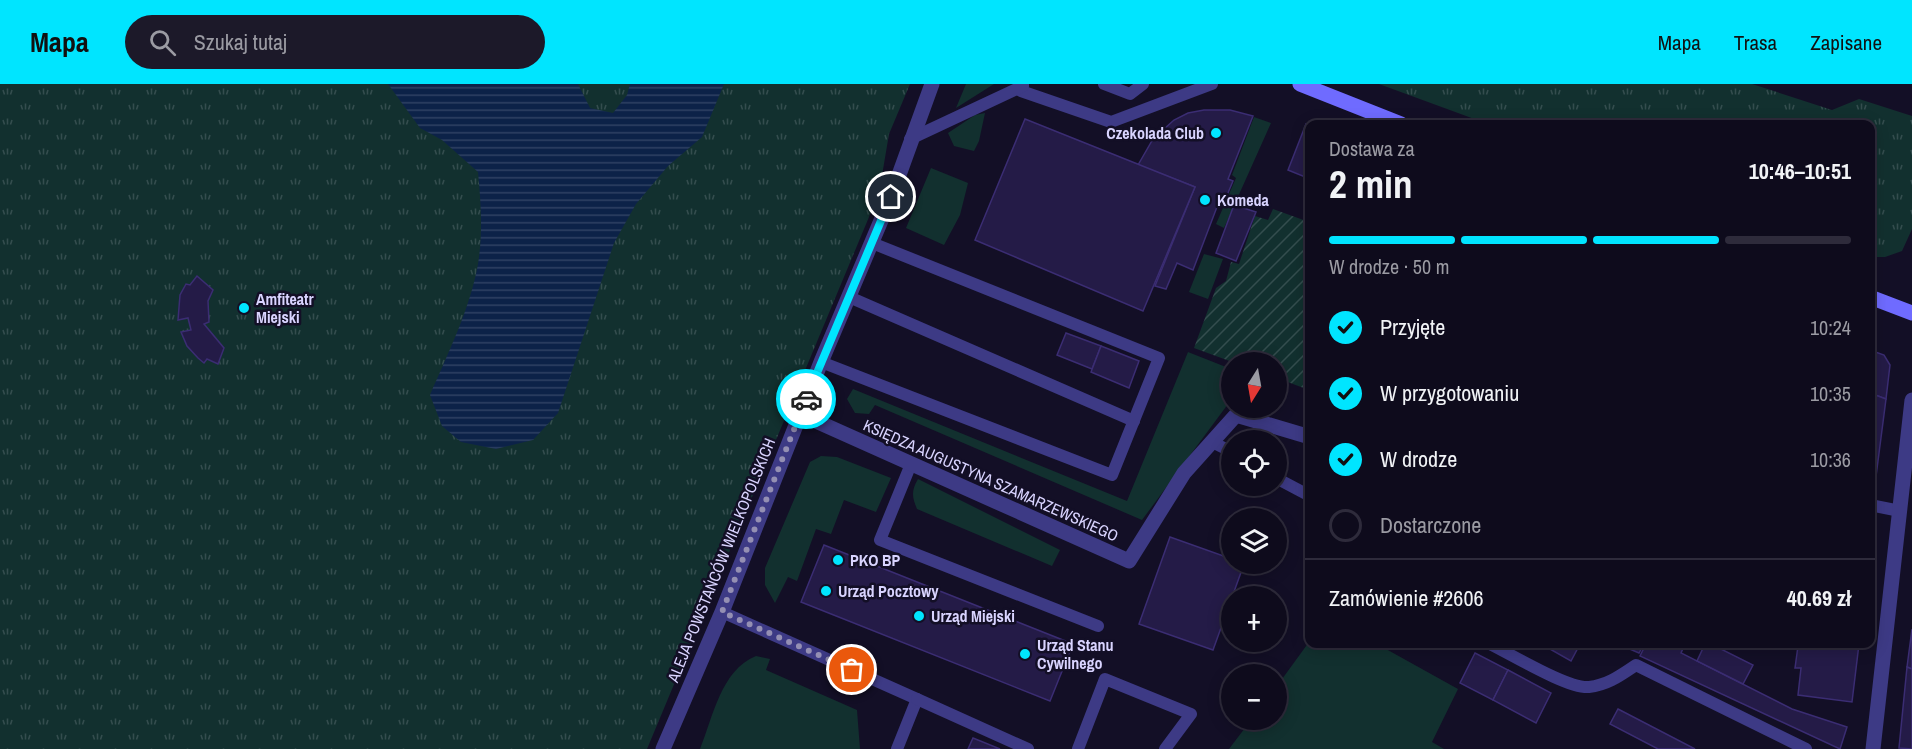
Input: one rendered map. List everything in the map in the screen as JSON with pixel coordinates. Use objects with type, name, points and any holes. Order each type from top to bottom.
[{"type":"street","name":"ALEJA POWSTAŃCÓW WIELKOPOLSKICH","points":[[663,749],[722,612],[821,362],[872,243],[932,84]]},
{"type":"street","points":[[1300,84],[1391,120]]},
{"type":"street","points":[[1875,299],[1912,313]]},
{"type":"street","points":[[1873,749],[1912,400]]},
{"type":"street","name":"KSIĘDZA AUGUSTYNA SZAMARZEWSKIEGO","points":[[800,414],[1129,561],[1184,473],[1236,415],[1305,436]]},
{"type":"lane","points":[[1104,84],[1130,94],[1143,84]]},
{"type":"lane","points":[[1023,85],[1021,91],[1111,122],[1212,84]]},
{"type":"lane","points":[[910,139],[1023,85]]},
{"type":"lane","points":[[821,362],[1112,475],[1159,358],[872,243]]},
{"type":"lane","points":[[849,297],[1134,421]]},
{"type":"lane","points":[[1212,442],[1221,446]]},
{"type":"lane","points":[[911,464],[880,540],[1098,626]]},
{"type":"lane","points":[[1287,484],[1305,493]]},
{"type":"lane","points":[[1875,506],[1900,511]]},
{"type":"lane","points":[[722,612],[1028,749]]},
{"type":"lane","points":[[1498,648],[1554,676],[1587,687],[1614,681],[1636,665],[1806,749]]},
{"type":"lane","points":[[1078,749],[1105,679],[1191,714],[1165,749]]},
{"type":"lane","points":[[897,749],[917,699]]},
{"type":"green space","points":[[0,84],[910,84],[889,134],[879,193],[647,749],[0,749]]},
{"type":"green space","points":[[966,84],[994,84],[956,108]]},
{"type":"green space","points":[[1379,84],[1752,84],[1832,110],[1859,99],[1912,116],[1912,229],[1902,251],[1885,257],[1875,257],[1875,120],[1477,120]]},
{"type":"green space","points":[[985,113],[979,141],[974,151],[954,146],[948,133],[975,115]]},
{"type":"green space","points":[[1254,117],[1271,123],[1224,228],[1216,224],[1236,178],[1232,175]]},
{"type":"green space","points":[[931,168],[968,183],[960,215],[944,245],[906,228]]},
{"type":"green space","points":[[1273,209],[1305,221],[1305,388],[1287,382],[1287,352],[1221,352],[1221,358],[1194,348],[1216,288],[1226,281],[1231,262],[1239,264],[1255,216],[1268,220]]},
{"type":"green space","points":[[1204,254],[1223,259],[1208,299],[1189,292]]},
{"type":"green space","points":[[1188,352],[1221,365],[1221,413],[1142,520],[875,405],[869,414],[855,413],[847,399],[853,389],[1127,501]]},
{"type":"green space","points":[[821,456],[837,457],[891,478],[876,512],[844,500],[831,534],[816,529],[797,581],[788,577],[775,603],[765,585],[765,568],[810,462]]},
{"type":"green space","points":[[918,479],[1060,550],[1052,566],[917,509],[913,494]]},
{"type":"green space","points":[[1305,648],[1384,648],[1458,689],[1432,742],[1444,749],[1229,749],[1243,730],[1287,730],[1287,672]]},
{"type":"green space","points":[[756,656],[770,659],[766,670],[857,710],[860,749],[700,749],[726,683],[744,663]]},
{"type":"water","points":[[388,84],[578,84],[590,108],[613,113],[627,95],[630,84],[724,84],[702,137],[668,166],[636,204],[614,243],[558,413],[533,440],[496,449],[461,442],[442,426],[430,395],[458,331],[470,298],[478,264],[481,207],[478,172],[442,140],[420,128]]},
{"type":"building","name":"Komeda","points":[[1204,110],[1230,110],[1253,116],[1228,179],[1233,181],[1225,200],[1220,199],[1193,270],[1177,263],[1166,289],[1155,286],[1195,187],[1138,165],[1153,139],[1174,120],[1188,113]]},
{"type":"building","points":[[1025,119],[1195,187],[1143,311],[975,240]]},
{"type":"building","points":[[1305,127],[1305,177],[1288,170]]},
{"type":"building","points":[[1234,205],[1256,212],[1236,261],[1216,253]]},
{"type":"building","points":[[197,276],[213,290],[208,301],[209,322],[204,324],[224,348],[218,364],[207,359],[204,363],[187,346],[181,332],[191,330],[188,318],[178,320],[180,295],[186,284],[190,285]]},
{"type":"building","points":[[1066,333],[1101,346],[1092,369],[1057,355]]},
{"type":"building","points":[[1101,346],[1139,361],[1129,388],[1091,372]]},
{"type":"building","points":[[1875,352],[1884,355],[1890,365],[1886,399],[1875,395]]},
{"type":"building","points":[[1875,395],[1886,399],[1875,484]]},
{"type":"building","points":[[1170,537],[1221,555],[1221,574],[1240,574],[1236,586],[1221,586],[1221,628],[1213,650],[1139,624]]},
{"type":"building","name":"Urząd Miejski","points":[[824,545],[1073,644],[1050,701],[801,602]]},
{"type":"building","points":[[1912,629],[1912,669],[1907,667]]},
{"type":"building","points":[[1548,648],[1578,648],[1571,661]]},
{"type":"building","points":[[1627,648],[1642,648],[1639,653]]},
{"type":"building","points":[[1644,648],[1683,648],[1681,653],[1792,709],[1847,727],[1840,749],[1640,656]]},
{"type":"building","points":[[1703,648],[1719,648],[1753,665],[1743,684],[1697,661]]},
{"type":"building","points":[[1798,648],[1859,648],[1852,702],[1798,695],[1801,668],[1795,668]]},
{"type":"building","points":[[1475,653],[1508,670],[1493,700],[1460,683]]},
{"type":"building","points":[[1907,667],[1912,669],[1912,749],[1899,748]]},
{"type":"building","points":[[1508,670],[1551,693],[1536,723],[1493,700]]},
{"type":"building","points":[[1618,709],[1695,749],[1658,749],[1610,724]]},
{"type":"building","points":[[973,738],[1000,749],[968,749]]},
{"type":"way so far","points":[[806,399],[722,612],[852,670]]},
{"type":"place","name":"Czekolada Club","points":[[1216,133]]},
{"type":"place","name":"Komeda","points":[[1205,200]]},
{"type":"place","name":"Amfiteatr Miejski","points":[[244,308]]},
{"type":"place","name":"PKO BP","points":[[838,560]]},
{"type":"place","name":"Urząd Pocztowy","points":[[826,591]]},
{"type":"place","name":"Urząd Miejski","points":[[919,616]]},
{"type":"place","name":"Urząd Stanu Cywilnego","points":[[1025,654]]},
{"type":"route","points":[[806,399],[891,197]]}]
